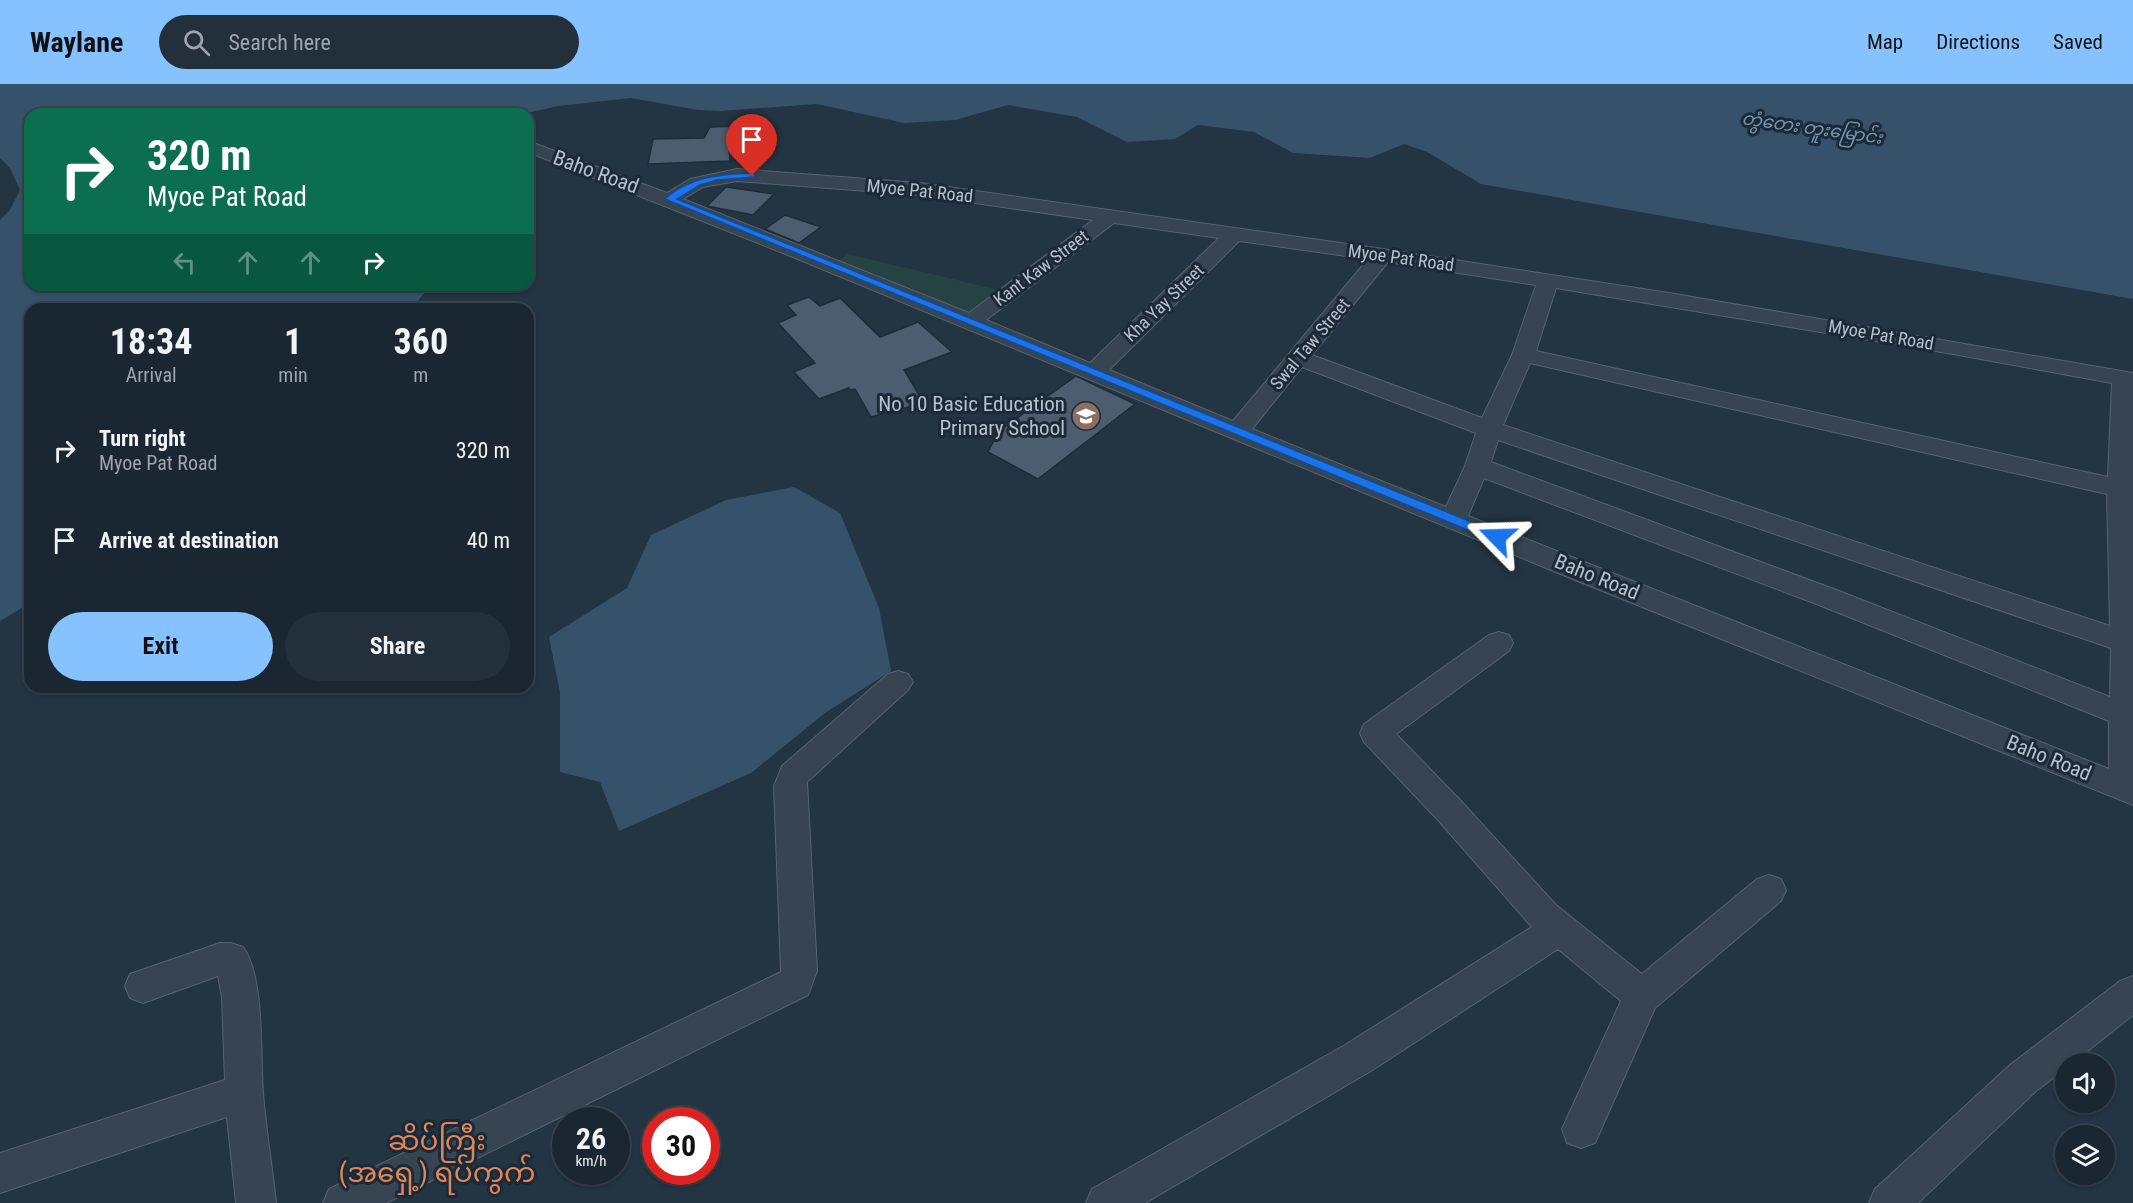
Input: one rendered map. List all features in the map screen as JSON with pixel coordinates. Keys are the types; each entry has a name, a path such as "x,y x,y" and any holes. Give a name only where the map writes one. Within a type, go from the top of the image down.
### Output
{"street":[{"name":"Baho Road","path":"534,148 670,199 1453,520 2129,790"},
{"name":"Myoe Pat Road","path":"670,199 697,183 737,175 921,189 1548,280 1953,347 2128,380"},
{"name":"Kant Kaw Street","path":"972,321 1110,216"},
{"name":"Kha Yay Street","path":"1094,372 1234,234"},
{"name":"Swal Taw Street","path":"1237,432 1383,255"},
{"path":"1453,520 1523,355 1548,280"},
{"path":"1523,355 2126,490"},
{"path":"1298,358 1490,429 2125,642"},
{"path":"2128,380 2125,715 2129,790"},
{"path":"1477,466 1829,598 2125,715"},
{"path":"1499,643 1376,733 1544,916 1642,996"},
{"path":"343,1203 795,983 799,972 790,786 793,775 897,682"},
{"path":"1581,1129 1642,996 1769,890"},
{"path":"1106,1203 1358,1058 1560,929"},
{"path":"143,987 220,959 231,959 240,997 244,1093 256,1203"},
{"path":"1888,1203 2023,1078 2133,993"},
{"path":"0,1173 244,1093"}],"green space":[{"path":"848,254 999,290 967,315 836,263"}],"water":[{"name":"တွံတေး တူးမြောင်း","path":"0,84 2133,84 2133,299 1481,184 1427,152 1404,144 1370,158 1293,153 1254,132 1198,125 1175,139 1127,142 1077,117 1008,105 955,120 904,123 817,104 720,111 698,110 631,98 558,106 534,111 534,108 24,108 24,291 426,291 416,303 24,303 24,607 0,621 0,220 10,210 20,190 10,168 0,158"},
{"path":"794,487 840,513 879,608 891,671 825,713 751,773 619,831 600,782 560,772 560,693 549,637 627,588 651,535 726,500"}],"building":[{"path":"740,126 729,143 730,161 648,164 653,139 704,138 710,127"},
{"path":"726,187 774,194 753,215 707,206"},
{"path":"785,215 821,227 799,243 765,229"},
{"path":"809,297 820,306 840,298 880,337 918,322 952,352 904,370 924,403 871,417 855,389 850,390 849,388 819,399 794,372 815,363 778,323 796,315 787,305"},
{"name":"No 10 Basic Education Primary School","path":"1076,376 1135,404 1038,479 988,452 999,431"}],"place":[{"name":"No 10 Basic Education Primary School","path":"1086,416"}],"district":[{"name":"ဆိပ်ကြီး (အရှေ့) ရပ်ကွက်","path":"437,1156"}],"route":[{"path":"752,176 717,177 697,183 670,199 1497,537"}]}
